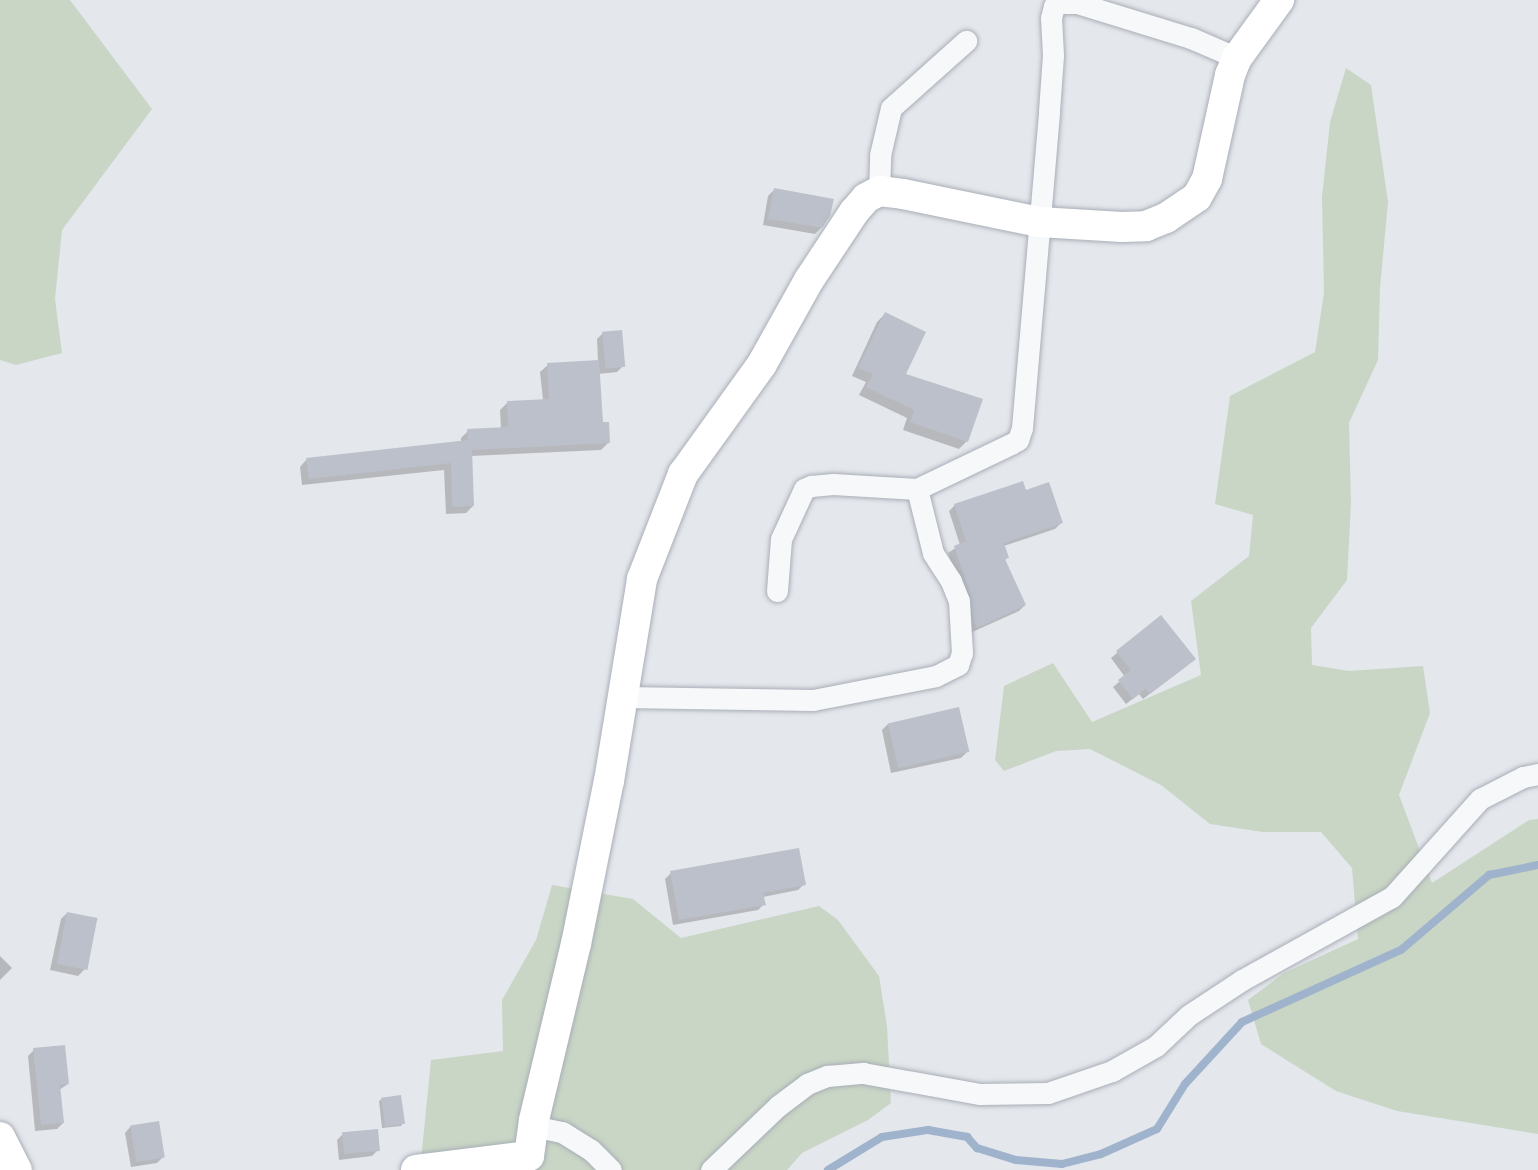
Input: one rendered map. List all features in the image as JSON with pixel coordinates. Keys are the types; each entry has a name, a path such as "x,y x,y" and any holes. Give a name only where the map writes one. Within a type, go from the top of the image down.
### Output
{"street":[{"path":"416,1170 528,1163 533,1125 576,944 609,781 642,579 683,474 762,364 809,280 854,212 866,198 879,191 1039,222 1122,227 1146,226 1174,214 1197,197 1207,179 1230,75 1237,58 1279,0"},
{"path":"777,591 781,539 804,489 833,484 917,489 1018,440 1022,428 1049,111 1053,55 1051,18 1054,6 1060,3 1077,3 1191,38 1237,58"},
{"path":"879,191 880,155 891,108 966,41"},
{"path":"622,697 813,700 936,676 958,665 962,653 959,601 951,581 933,553 917,489"},
{"path":"711,1170 778,1106 807,1084 827,1076 863,1073 980,1094 1048,1093 1112,1071 1156,1046 1189,1015 1242,980 1392,897 1480,799 1523,777 1538,774"},
{"path":"533,1125 562,1132 591,1150 611,1170"},
{"path":"0,1137 17,1170"}],"green space":[{"path":"0,0 70,0 152,109 62,230 55,299 62,353 16,365 0,360"},
{"path":"1346,68 1371,85 1388,202 1380,288 1378,360 1349,423 1351,503 1347,580 1311,628 1312,665 1349,671 1423,666 1430,713 1399,795 1432,883 1529,820 1538,819 1538,1134 1397,1111 1336,1091 1261,1044 1248,1000 1284,973 1358,939 1352,868 1321,832 1263,832 1210,824 1161,785 1090,749 1056,751 1004,771 995,760 1004,686 1053,663 1092,722 1201,675 1191,601 1249,556 1253,515 1215,504 1230,396 1315,352 1324,293 1322,197 1330,122"},
{"path":"552,885 633,899 681,938 819,906 838,920 879,976 887,1026 891,1103 868,1120 802,1153 787,1170 420,1170 431,1060 503,1051 502,1000 536,940"}],"building":[{"path":"774,188 834,199 830,216 822,228 768,219"},
{"path":"885,312 926,332 906,374 983,399 968,442 910,422 914,410 866,387 873,374 858,368"},
{"path":"622,330 625,367 605,369 602,332"},
{"path":"599,360 603,422 609,422 610,443 472,450 474,506 452,507 451,463 309,479 306,458 468,440 467,429 508,427 507,401 549,399 547,363"},
{"path":"1023,481 1026,490 1049,482 1063,523 1004,543 1009,558 1005,559 1026,605 977,628 973,620 971,597 954,546 966,541 954,504"},
{"path":"1161,615 1196,659 1150,694 1146,689 1133,699 1118,680 1131,670 1116,651"},
{"path":"959,707 969,752 898,768 888,723"},
{"path":"799,848 806,885 763,893 766,905 679,920 670,871"},
{"path":"67,912 97,918 87,970 57,964"},
{"path":"65,1045 69,1084 60,1085 64,1123 41,1125 33,1048"},
{"path":"401,1095 405,1124 385,1127 381,1098"},
{"path":"159,1121 165,1158 136,1162 130,1126"},
{"path":"378,1129 380,1151 344,1154 342,1132"}],"waterway":[{"path":"828,1170 882,1137 928,1130 967,1137 977,1148 1016,1160 1062,1164 1101,1154 1157,1129 1185,1084 1242,1022 1401,950 1489,875 1538,865"}]}
